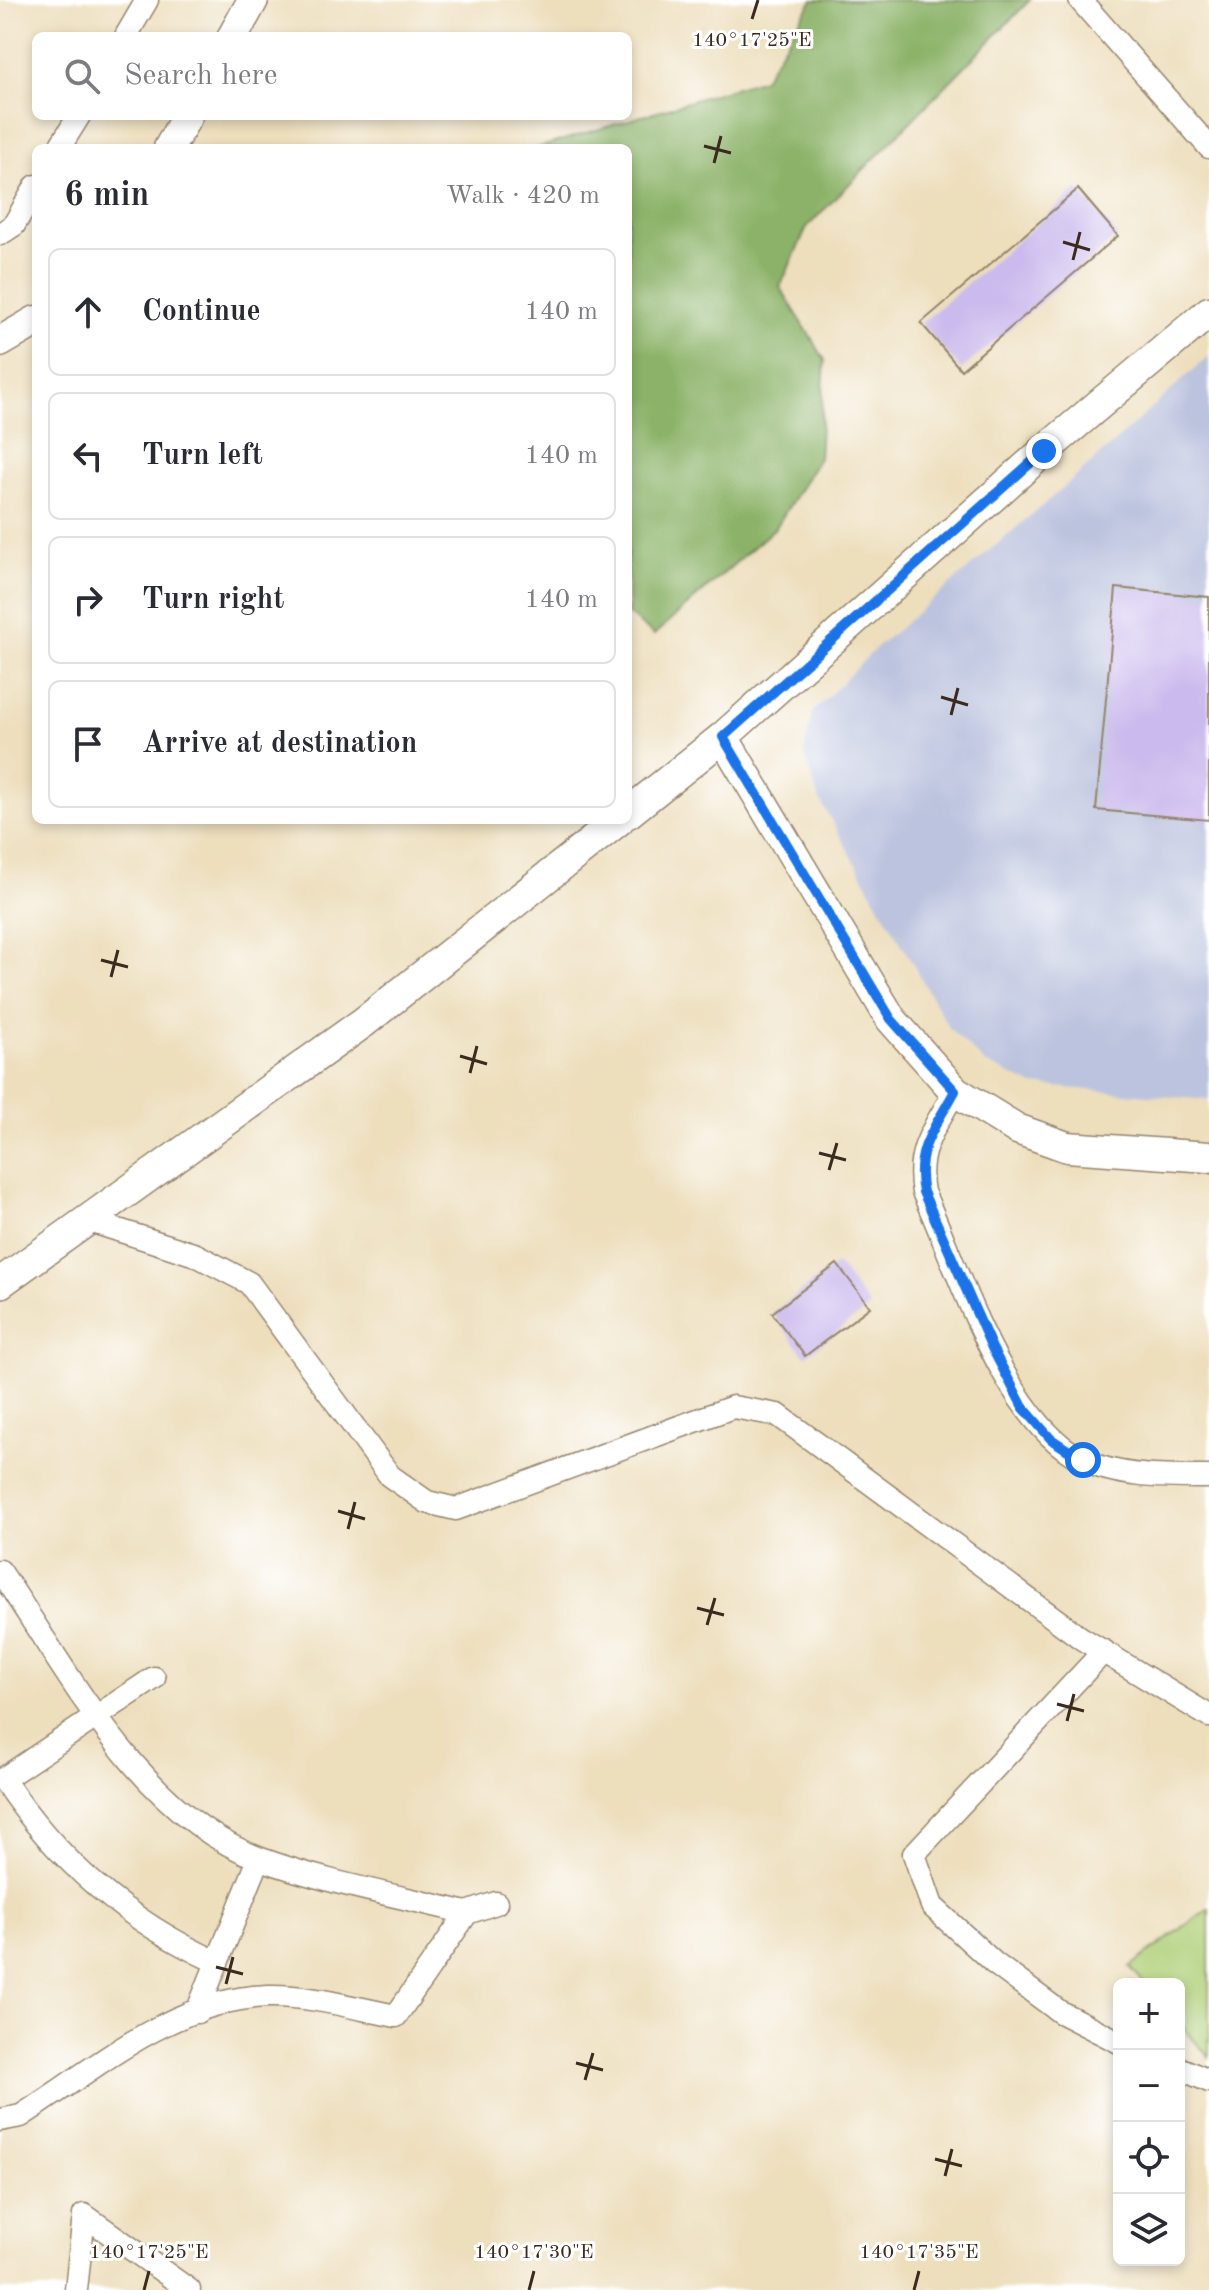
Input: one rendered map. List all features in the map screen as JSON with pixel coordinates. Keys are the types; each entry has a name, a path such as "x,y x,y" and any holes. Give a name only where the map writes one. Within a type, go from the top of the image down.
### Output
{"street":[{"path":"128,32 147,0"},
{"path":"235,32 253,0"},
{"path":"1080,0 1209,147"},
{"path":"62,144 76,120"},
{"path":"171,144 185,120"},
{"path":"0,234 14,225 32,193"},
{"path":"632,810 723,737 1044,451 1209,312"},
{"path":"0,342 32,323"},
{"path":"723,737 891,1019 955,1091 1017,1129 1067,1147 1209,1157"},
{"path":"0,1283 364,1022 614,824"},
{"path":"955,1091 922,1149 919,1171 923,1192 992,1348 1023,1407 1051,1439 1083,1460 1113,1471 1209,1477"},
{"path":"87,1220 196,1255 249,1283 390,1476 427,1502 456,1509 733,1407 778,1415 1104,1651 1209,1716"},
{"path":"0,1571 132,1764 172,1807 212,1834 259,1859 467,1913 496,1903"},
{"path":"1104,1651 914,1854 932,1906 994,1963 1060,2012 1113,2039"},
{"path":"154,1678 1,1780 61,1851 105,1893 140,1922 217,1962"},
{"path":"197,2012 259,1859"},
{"path":"0,2120 21,2116 166,2022 197,2012 267,1996 315,2000 396,2016 467,1913"},
{"path":"1185,2071 1209,2081"},
{"path":"76,2290 84,2215 189,2290"}],"shaded area":[{"path":"1209,356 1209,1100 1032,1085 985,1063 949,1028 818,797 804,753 812,713 876,648 1078,475"}],"green space":[{"path":"813,0 1030,0 807,227 780,287 825,360 819,458 776,527 654,635 632,617 632,144 550,144 763,79"},
{"path":"1209,1908 1209,2057 1185,2030 1185,1978 1140,1978 1130,1967"}],"building":[{"path":"1078,189 1118,236 961,370 921,323"},
{"path":"1116,588 1209,597 1209,820 1096,810"},
{"path":"837,1264 870,1307 805,1356 772,1313"}],"route":[{"path":"1044,451 723,737 891,1019 955,1091 922,1149 919,1171 923,1192 992,1348 1023,1407 1051,1439 1083,1460"}]}
